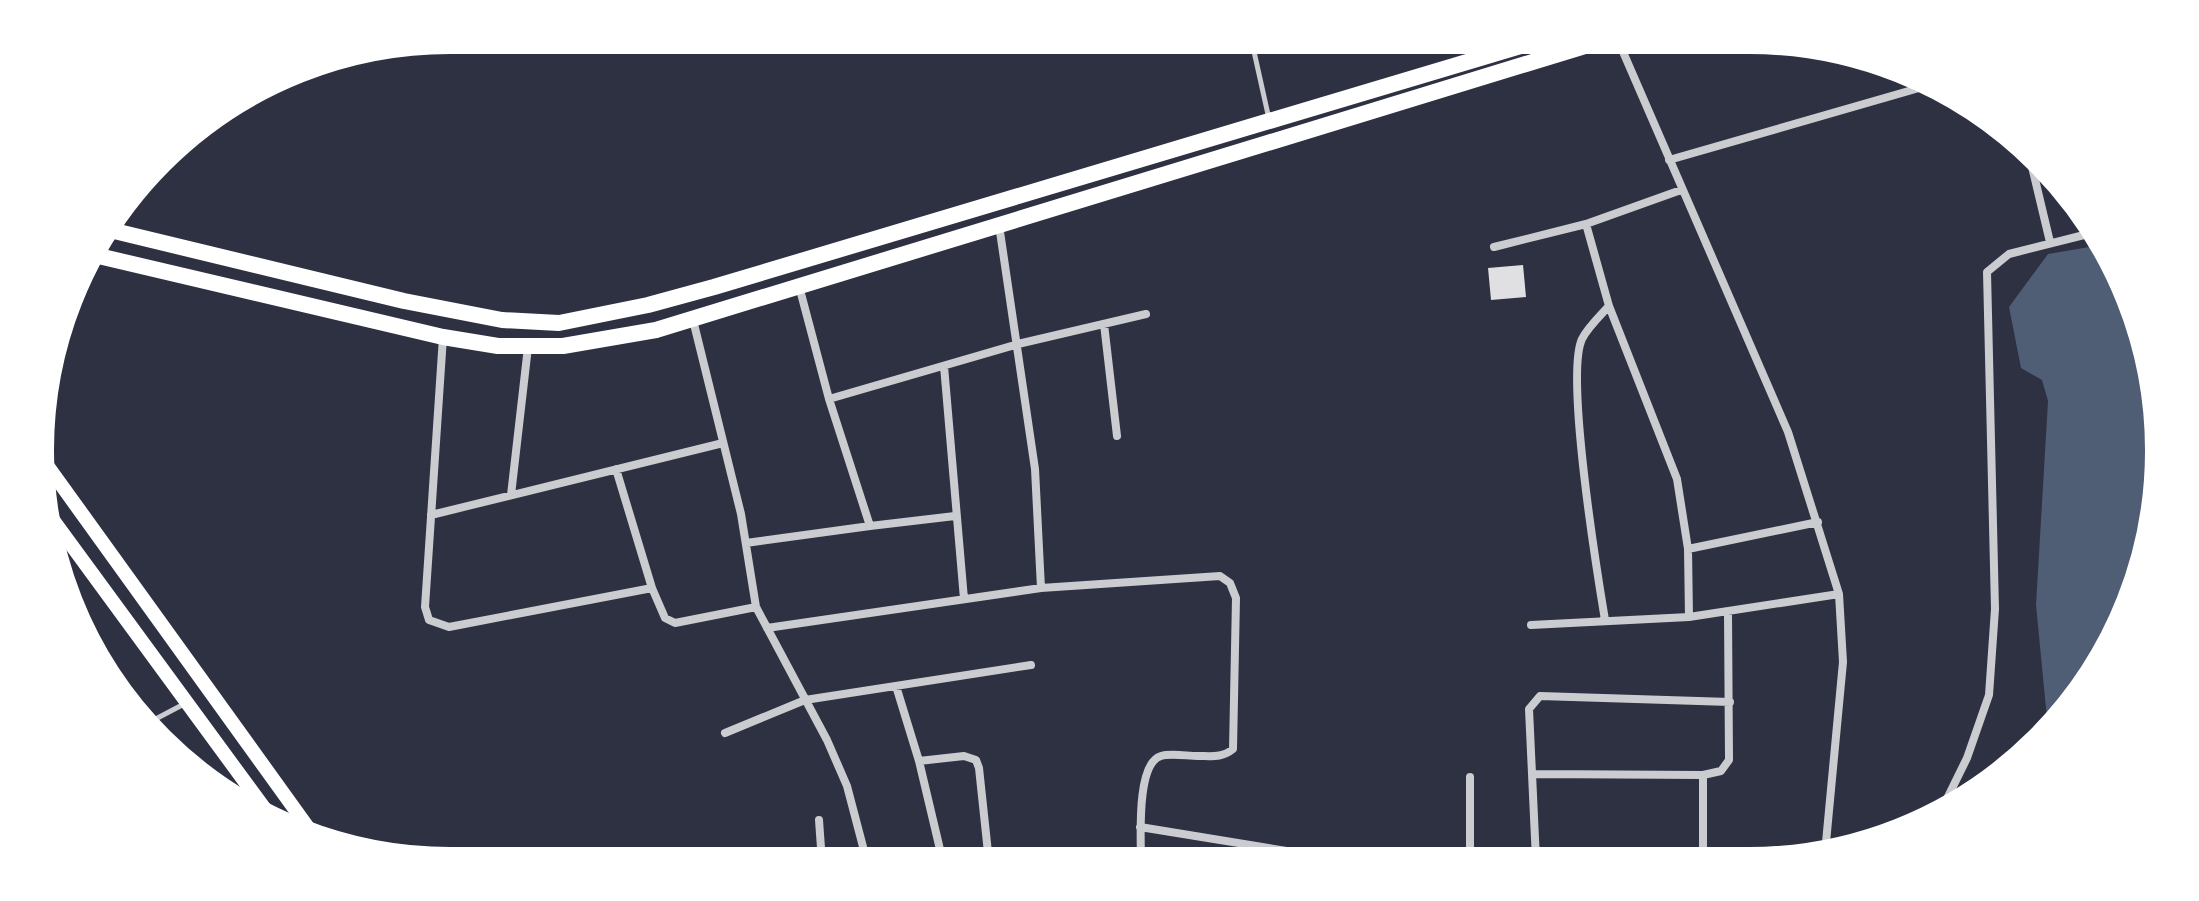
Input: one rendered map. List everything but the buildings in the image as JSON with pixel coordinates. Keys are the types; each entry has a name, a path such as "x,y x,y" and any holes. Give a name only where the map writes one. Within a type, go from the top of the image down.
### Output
{"highway":[{"path":"117,232 404,301 502,320 559,323 648,305 714,287 1499,52"},
{"path":"102,257 443,337 528,347 599,340 693,320 1565,52"}],"main road":[{"path":"53,473 303,821"},
{"path":"61,530 258,800"}],"street":[{"path":"1623,52 1788,432 1839,594 1843,662 1826,841"},
{"path":"1669,160 1916,89"},
{"path":"2033,173 2050,242"},
{"path":"1494,247 1586,224 1681,190"},
{"path":"1586,224 1609,306 1677,479 1688,549 1689,617"},
{"path":"999,225 1035,469 1041,588"},
{"path":"1948,796 1967,758 1989,695 1995,609 1987,272 2009,254 2084,235"},
{"path":"799,285 829,399 870,526"},
{"path":"1605,620 1578,397 1577,357 1582,339 1609,306"},
{"path":"829,399 1018,344 1146,314"},
{"path":"693,320 746,543 756,607 847,786 864,849"},
{"path":"1104,324 1117,436"},
{"path":"443,337 425,607 429,620 449,627 652,588"},
{"path":"511,495 528,347"},
{"path":"944,366 964,599"},
{"path":"431,515 723,443"},
{"path":"616,469 652,588 665,618 675,623 756,607"},
{"path":"746,543 955,516"},
{"path":"1688,549 1818,522"},
{"path":"767,628 1041,588 1220,576 1230,583 1236,598 1233,749 1224,756 1161,756 1151,762 1146,771 1141,849"},
{"path":"1531,625 1689,617 1839,594"},
{"path":"1534,774 1703,775 1721,771 1729,760 1728,613"},
{"path":"725,733 805,700 1031,665"},
{"path":"896,686 919,761 940,849"},
{"path":"1536,849 1529,709 1540,696 1730,702"},
{"path":"919,761 964,756 976,760 987,849"},
{"path":"1703,775 1703,849"},
{"path":"1470,777 1470,849"},
{"path":"819,820 821,849"},
{"path":"1140,827 1271,849"}],"lane":[{"path":"1254,52 1269,119"},
{"path":"156,719 187,703"}],"water":[{"path":"2091,247 2106,274 2133,347 2144,398 2147,450 2144,503 2133,554 2117,603 2094,650 2047,714 2036,605 2048,401 2042,380 2021,368 2009,307 2048,254"}]}
